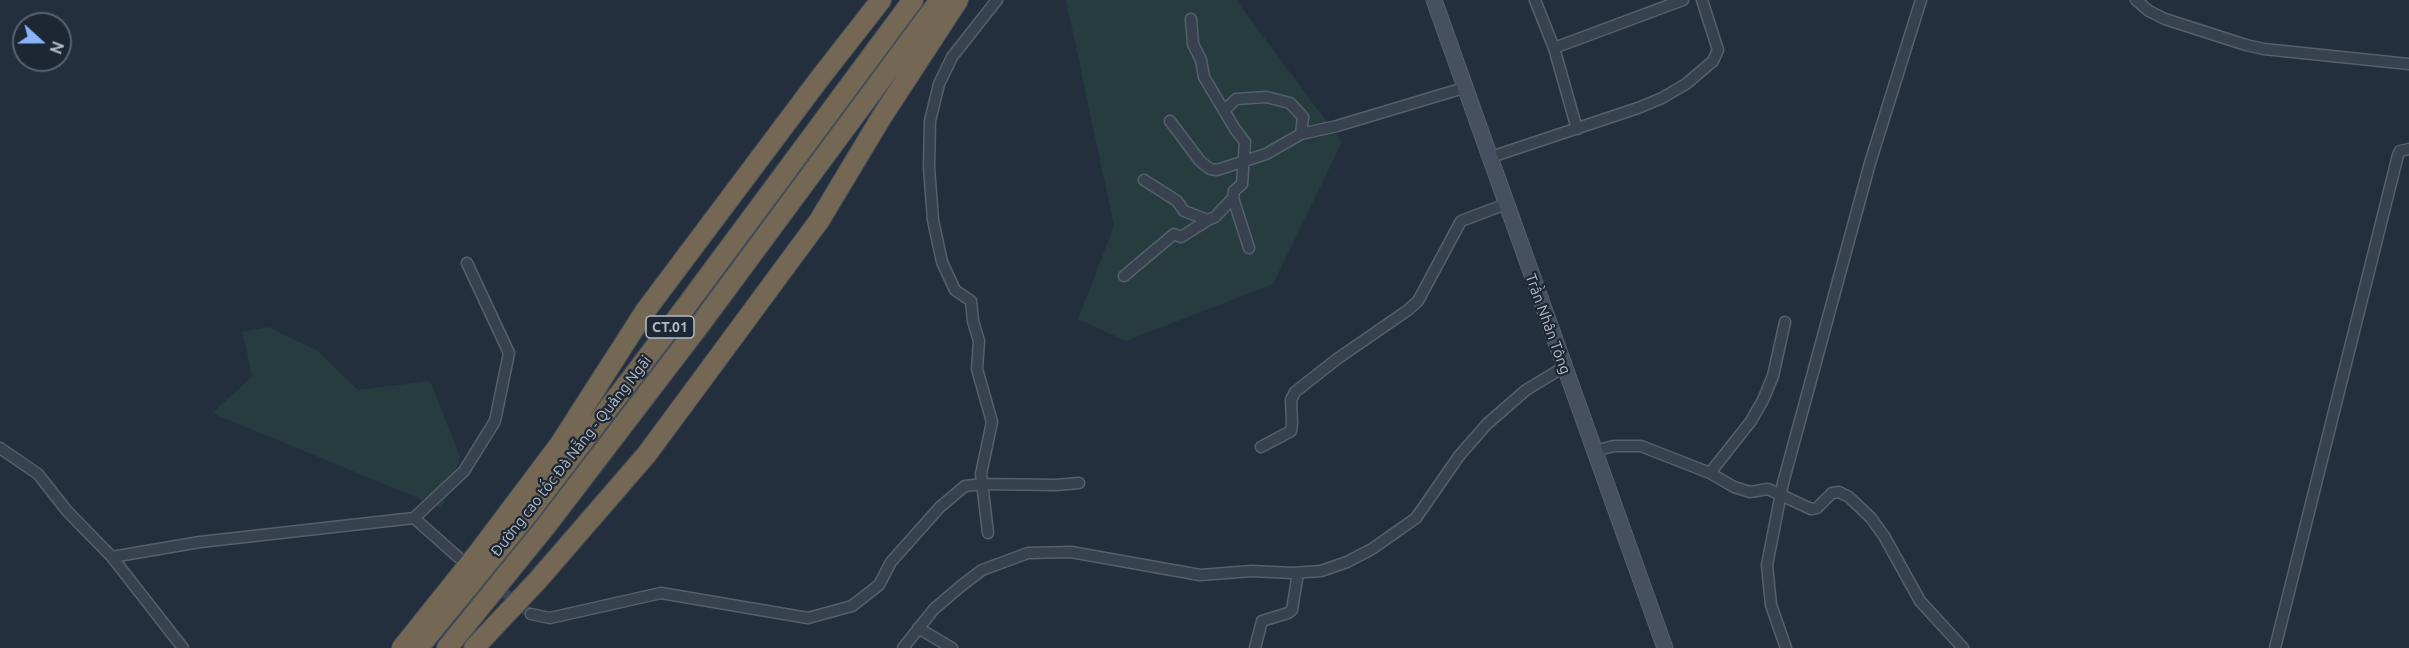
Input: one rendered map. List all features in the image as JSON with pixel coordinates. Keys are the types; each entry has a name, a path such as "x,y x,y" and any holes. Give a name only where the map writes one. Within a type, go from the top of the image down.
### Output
{"highway":[{"path":"402,648 478,553 560,444 646,310 881,0"},
{"name":"Đường cao tốc Đà Nẵng - Quảng Ngãi","path":"418,648 528,514 684,309 913,0"},
{"name":"Đường cao tốc Đà Nẵng - Quảng Ngãi","path":"447,648 546,526 695,332 940,0"},
{"path":"474,648 538,580 647,454 819,220 881,118 958,0"}],"street":[{"path":"988,533 983,458 992,422 977,369 979,341 973,321 971,301 955,290 942,262 933,220 929,144 930,121 939,84 952,57 997,0"},
{"name":"Trần Nhân Tông","path":"1434,0 1467,87 1506,204 1665,648"},
{"path":"1535,0 1554,48 1577,129"},
{"path":"1554,48 1683,0"},
{"path":"1491,157 1662,98 1686,84 1713,61 1718,50 1702,0"},
{"path":"1786,648 1771,605 1767,565 1781,494 1870,163 1921,0"},
{"path":"2136,0 2165,20 2246,45 2264,49 2409,64"},
{"path":"1191,19 1193,44 1201,60 1204,77 1245,142 1242,184 1234,191 1233,198 1249,248"},
{"path":"1170,121 1200,161 1210,169 1217,170 1266,154 1301,134 1337,126 1467,87"},
{"path":"1224,111 1236,99 1266,97 1290,103 1303,117 1301,134"},
{"path":"2275,648 2398,155 2400,151 2409,149"},
{"path":"1144,180 1177,201 1184,211 1208,220"},
{"path":"1124,276 1173,234 1181,237 1215,217 1233,198"},
{"path":"1261,447 1290,431 1291,400 1295,392 1336,359 1418,301 1461,221 1506,204"},
{"path":"112,557 200,542 414,518 464,471 495,421 509,353 466,263"},
{"path":"1710,473 1751,421 1763,400 1773,376 1785,322"},
{"path":"903,648 934,609 982,570 1028,553 1071,552 1200,575 1252,571 1298,573 1321,571 1347,562 1372,549 1416,518 1459,456 1486,424 1526,390 1564,367"},
{"path":"1594,451 1614,446 1641,446 1710,473 1740,489 1750,492 1765,488 1811,510 1827,496 1836,492 1849,496 1860,505 1884,536 1920,601 1963,648"},
{"path":"0,448 38,474 67,511 112,557 183,648"},
{"path":"531,614 550,618 661,593 808,618 852,606 879,585 891,562 940,507 965,486 1079,483"},
{"path":"414,518 458,557"},
{"path":"1255,648 1262,621 1292,610 1298,573"},
{"path":"918,628 952,648"}],"green space":[{"path":"1066,0 1236,0 1342,142 1273,284 1126,341 1078,319 1114,226"},
{"path":"268,327 318,351 358,390 430,381 460,457 442,508 212,413 252,377 243,332"}],"tunnel":[{"path":"477,571 531,614"}]}
